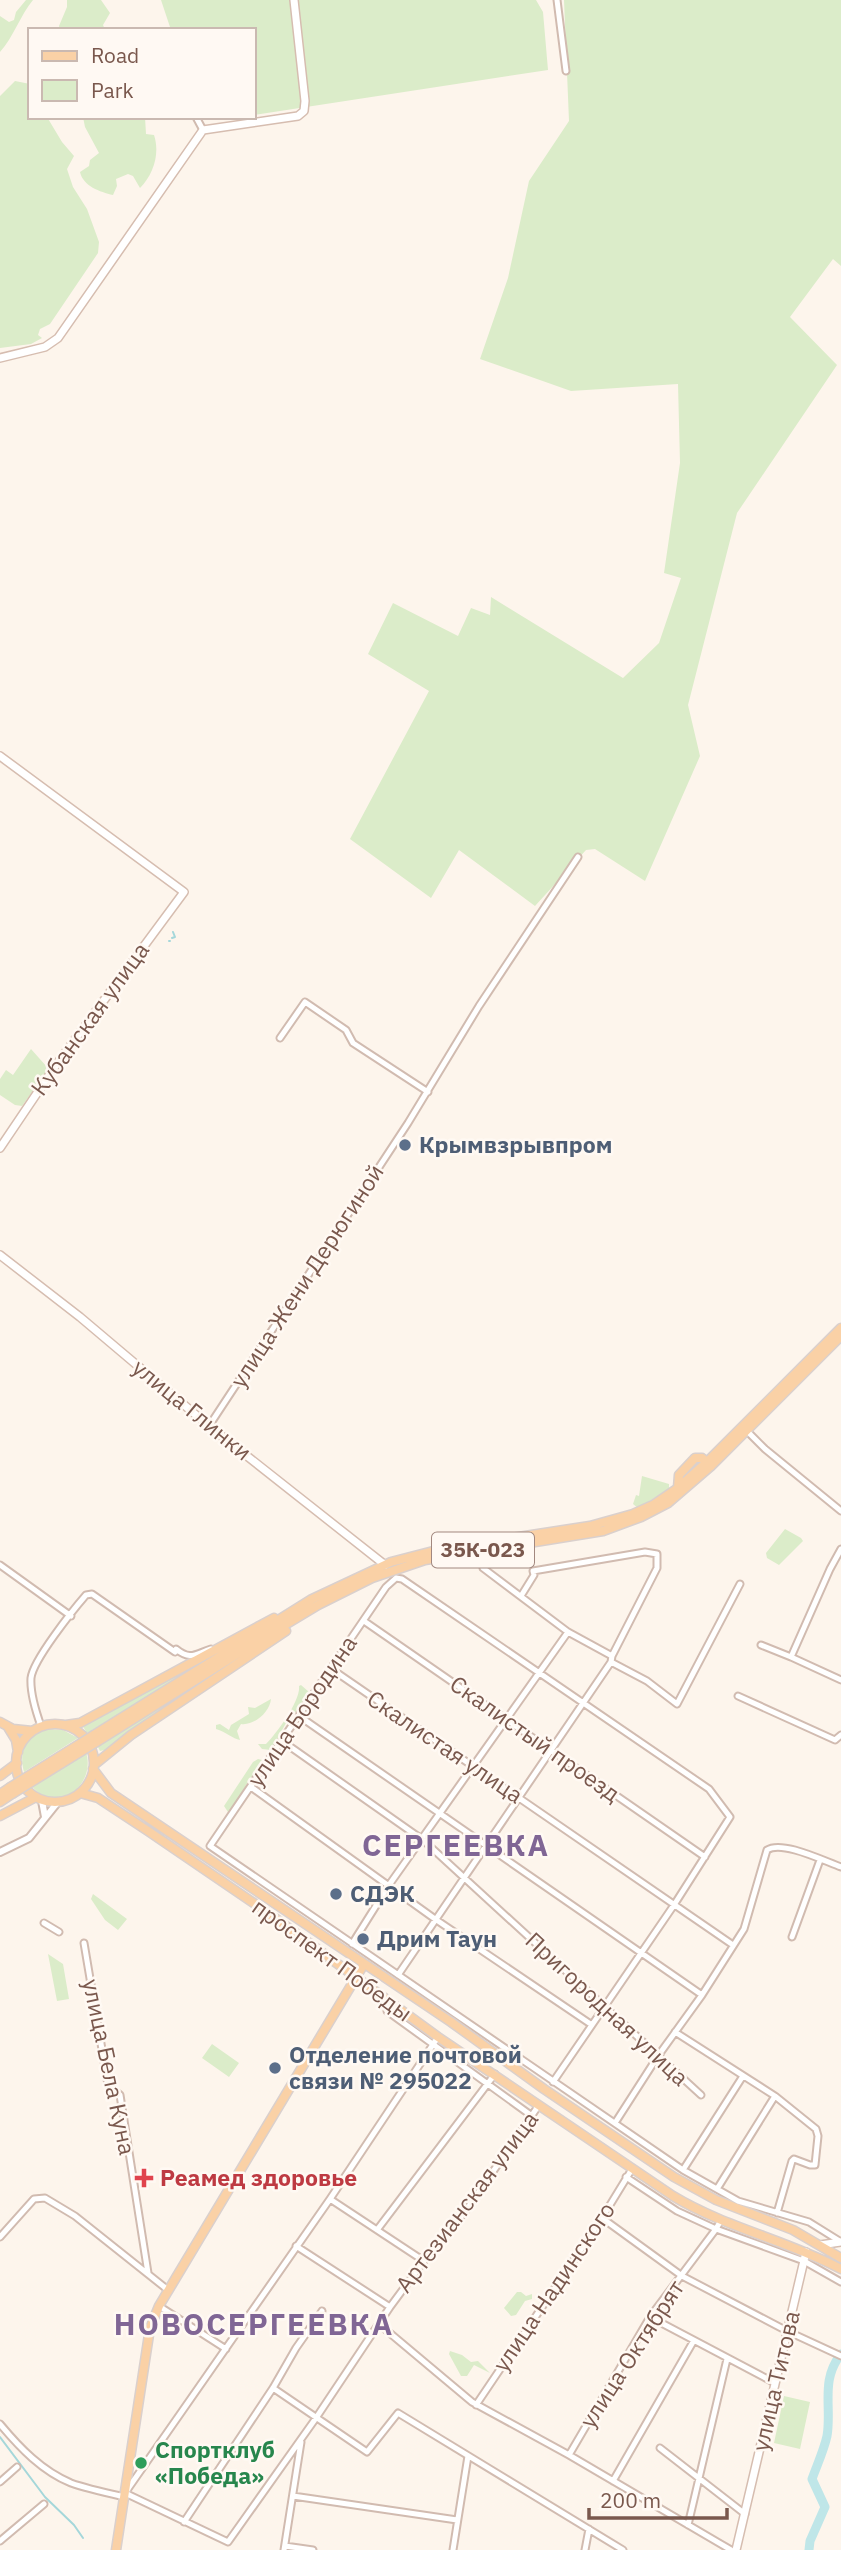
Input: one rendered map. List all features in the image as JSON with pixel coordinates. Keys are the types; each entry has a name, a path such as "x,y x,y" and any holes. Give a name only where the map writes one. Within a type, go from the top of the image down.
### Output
{"main road":[{"path":"0,358 45,347 58,338 203,130 298,116 304,111 294,0"},
{"name":"Кубанская улица","path":"0,756 184,892 56,1065 0,1148"},
{"name":"улица Глинки","path":"0,1255 80,1317 209,1426 385,1565"},
{"name":"35К-023","path":"96,1738 312,1599 385,1565 445,1548 571,1530 644,1510 709,1464 841,1328"},
{"name":"35К-023","path":"0,1794 10,1791 309,1611 372,1578 405,1565 586,1534 640,1518 668,1503 841,1336"},
{"path":"4,1724 16,1740 17,1763 23,1784 39,1799 57,1803 80,1793 86,1786 93,1767 131,1735 293,1626 309,1611"},
{"path":"18,1752 32,1731 41,1726 80,1723 267,1621 284,1617"},
{"path":"4,1724 22,1731 32,1731"},
{"path":"66,1724 78,1730 88,1743 93,1767"},
{"path":"0,1776 17,1763"},
{"name":"проспект Победы","path":"93,1767 111,1793 628,2147 704,2194 777,2223 840,2257"},
{"name":"35К-023","path":"0,1802 10,1791"},
{"name":"проспект Победы","path":"80,1793 98,1798 261,1908 355,1976 436,2041 495,2074 540,2104 620,2161 629,2173 691,2207 841,2269"},
{"path":"0,1816 39,1799"},
{"path":"116,2550 150,2328 159,2306 364,1964"},
{"path":"620,2161 618,2150 628,2147"},
{"path":"820,2245 841,2242 840,2257"},
{"name":"улица Титова","path":"734,2550 745,2514 805,2256"}],"street":[{"path":"557,0 566,71"},
{"path":"197,119 203,130"},
{"name":"улица Жени Дерюгиной","path":"209,1426 578,857"},
{"path":"280,1038 305,1002 345,1030 353,1043 428,1092"},
{"path":"746,1430 765,1449 841,1511"},
{"path":"790,1657 841,1549"},
{"path":"398,1975 466,1878 611,1659 657,1568 657,1554 645,1552 533,1572 534,1575 521,1596"},
{"path":"0,1565 71,1616"},
{"path":"483,1569 568,1632 647,1681 677,1704 740,1584"},
{"name":"улица Бородина","path":"295,1904 210,1846 386,1587 396,1578 402,1580 541,1672"},
{"path":"41,1726 31,1689 32,1674 42,1654 84,1598 92,1594 174,1652 176,1649 190,1657 223,1644"},
{"name":"Скалистый проезд","path":"364,1621 705,1857"},
{"path":"352,1944 389,1885 568,1632"},
{"path":"761,1645 841,1680"},
{"name":"Скалистая улица","path":"330,1668 733,1945"},
{"path":"541,1672 709,1789 730,1817 642,1953 553,2082"},
{"path":"738,1696 835,1740 841,1735"},
{"path":"299,1716 702,1994"},
{"name":"Пригородная улица","path":"282,1741 423,1840 701,2095"},
{"path":"251,1787 435,1919 593,2025"},
{"path":"39,1799 45,1817"},
{"path":"0,1852 29,1838 57,1803"},
{"path":"615,2123 744,1929 769,1848 788,1849 841,1867"},
{"path":"792,1937 820,1860"},
{"path":"289,1913 295,1904 682,2170 738,2202 819,2227 841,2242"},
{"path":"44,1923 59,1932"},
{"name":"улица Бела Куна","path":"84,1943 108,2085 120,2095 148,2273"},
{"path":"387,2011 436,2041 487,2084 531,2116"},
{"path":"675,2032 775,2096 816,2129 818,2136 815,2165 794,2159 792,2161 777,2213"},
{"path":"125,2495 436,2041"},
{"path":"377,2230 495,2074"},
{"path":"682,2170 743,2076"},
{"path":"717,2189 775,2096"},
{"name":"Артезианская улица","path":"184,2522 228,2542 390,2307 465,2212 540,2104"},
{"path":"629,2173 677,2211 716,2229 805,2256 841,2282"},
{"name":"улица Надинского","path":"476,2405 602,2218 629,2173"},
{"path":"0,2237 34,2199 42,2197 75,2216 168,2290"},
{"path":"330,2199 424,2261"},
{"path":"602,2218 682,2276 787,2332 838,2355"},
{"name":"улица Октябрят","path":"569,2455 650,2317 720,2220"},
{"path":"296,2246 390,2307"},
{"path":"159,2306 226,2348"},
{"path":"0,2424 21,2449 71,2483 125,2495 184,2522 322,2311"},
{"path":"650,2317 775,2383"},
{"path":"379,2324 476,2405 734,2550"},
{"path":"613,2481 693,2342"},
{"path":"688,2525 727,2359"},
{"path":"273,2388 367,2452 398,2413 623,2550"},
{"path":"301,2438 285,2548 313,2550"},
{"path":"660,2448 745,2514"},
{"path":"453,2550 468,2456"},
{"path":"0,2482 17,2468"},
{"path":"293,2496 457,2520"},
{"path":"0,2541 44,2504"},
{"path":"585,2550 589,2529"}],"green space":[{"path":"26,0 33,0 0,52 0,16 9,22 14,20 16,12"},
{"path":"67,0 101,0 110,13 103,25 104,28 60,28"},
{"path":"161,0 536,0 543,12 548,70 256,115 256,28 170,28"},
{"path":"564,0 841,0 841,266 833,259 790,317 837,365 737,513 688,705 700,756 645,881 595,849 586,850 535,906 459,850 431,898 350,839 429,691 368,654 393,603 458,636 471,608 490,615 491,597 623,678 659,643 681,578 664,573 680,463 678,384 571,391 480,359 508,278 529,181 569,121"},
{"path":"15,81 28,84 28,119 48,119 74,156 67,169 73,187 87,209 99,242 98,253 50,324 40,329 38,335 42,338 31,344 0,348 0,96"},
{"path":"83,119 145,119 146,134 154,135 156,156 149,176 140,188 133,176 128,174 116,179 117,186 113,195 88,185 80,172 89,166 90,160 99,153"},
{"path":"31,1049 47,1067 47,1071 22,1106 15,1105 0,1095 0,1079 6,1070 13,1075"},
{"path":"642,1476 669,1484 669,1489 638,1508 633,1504 636,1495 639,1496"},
{"path":"785,1529 803,1541 779,1565 767,1558 766,1553"},
{"path":"243,1638 89,1732 87,1733 82,1725"},
{"path":"250,1649 251,1651 109,1749 100,1751 97,1745"},
{"path":"301,1685 309,1692 299,1711 291,1715 271,1750 262,1749 258,1744 266,1744 282,1725"},
{"path":"271,1699 268,1709 260,1717 251,1723 241,1724 237,1731 240,1740 216,1729 216,1725 220,1724 229,1730 231,1725 249,1714 248,1707 255,1708"},
{"path":"48,1729 63,1730 78,1738 24,1772 22,1757 26,1745 35,1735"},
{"path":"86,1752 88,1765 85,1776 71,1793 51,1798 40,1794 31,1785"},
{"path":"258,1759 263,1763 246,1785 232,1811 228,1812 224,1806 253,1762"},
{"path":"93,1894 127,1919 118,1930 105,1920 91,1899"},
{"path":"48,1954 63,1964 69,1999 57,2001"},
{"path":"212,2044 239,2063 229,2077 202,2058"},
{"path":"517,2292 526,2296 532,2294 532,2299 525,2301 516,2315 511,2316 504,2308"},
{"path":"450,2351 471,2362 478,2361 490,2373 474,2365 467,2376 461,2376 449,2354"},
{"path":"784,2396 810,2402 800,2449 774,2443"}],"waterway":[{"path":"172,938 175,937 173,932"},
{"path":"809,2550 810,2541 825,2507 812,2479 827,2436 831,2374 841,2354"},
{"path":"0,2437 45,2497 74,2525 83,2538"}],"place":[{"name":"Крымвзрывпром","path":"405,1145"},
{"name":"СДЭК","path":"336,1894"},
{"name":"Дрим Таун","path":"363,1939"},
{"name":"Отделение почтовой связи № 295022","path":"275,2068"},
{"name":"Реамед здоровье","path":"144,2178"},
{"name":"Спортклуб «Победа»","path":"141,2463"}],"district":[{"name":"СЕРГЕЕВКА","path":"456,1846"},
{"name":"НОВОСЕРГЕЕВКА","path":"254,2325"}]}
